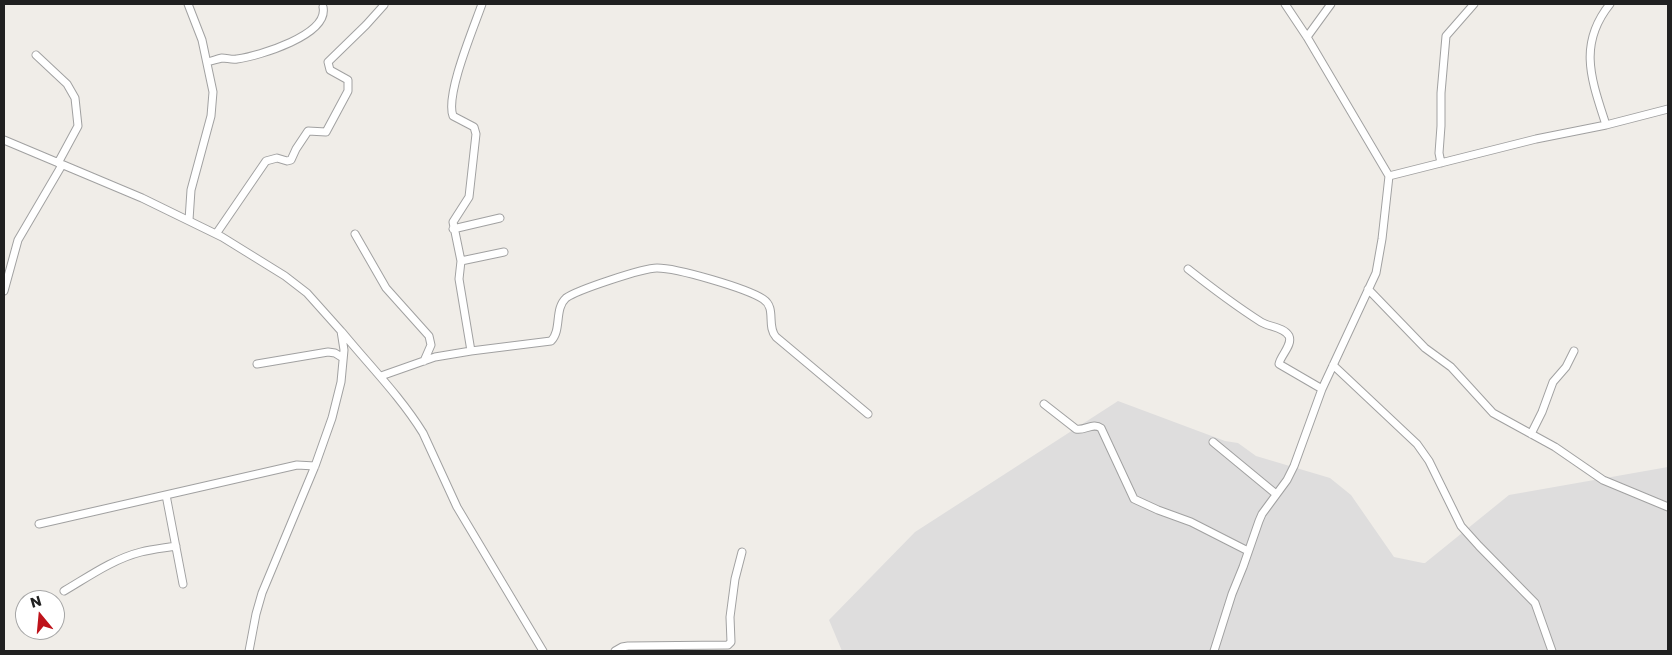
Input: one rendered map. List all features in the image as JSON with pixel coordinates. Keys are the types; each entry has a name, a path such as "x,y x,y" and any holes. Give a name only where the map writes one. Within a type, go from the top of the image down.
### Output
{"street":[{"path":"188,4 202,40 213,92 210,122 191,190 189,220"},
{"path":"471,350 460,279 461,261 454,229 454,220 469,197 476,134 474,127 453,116 451,103 458,74 482,4"},
{"path":"1214,651 1223,620 1262,514 1294,466 1322,390 1376,272 1382,239 1389,176 1308,37 1285,4"},
{"path":"1308,37 1331,4"},
{"path":"1441,163 1439,153 1441,93 1446,36 1474,4"},
{"path":"1606,125 1593,76 1589,51 1596,26 1610,4"},
{"path":"216,234 266,160 277,158 287,161 291,160 308,131 326,132 348,91 348,80 330,70 328,62 384,5"},
{"path":"207,62 221,58 235,59 252,56 299,39 321,22 324,14 323,8"},
{"path":"4,291 18,240 60,164 78,126 75,98 68,84 36,55"},
{"path":"1389,176 1536,139 1606,125 1668,109"},
{"path":"4,140 142,198 189,220 266,264 307,293 404,404 423,433 456,507 544,651"},
{"path":"454,229 500,218"},
{"path":"355,234 386,288 429,336 431,345 424,361"},
{"path":"461,261 504,252"},
{"path":"381,376 424,361 471,350 551,341 557,330 561,308 567,298 595,286 649,269 659,268 729,285 763,299 771,310 770,326 776,337 868,414"},
{"path":"1188,269 1232,303 1261,322 1288,334 1289,342 1278,364 1322,390"},
{"path":"1368,289 1425,348 1451,367 1493,413 1555,447 1603,480 1668,507"},
{"path":"249,651 262,593 315,466 332,418 344,350 341,331"},
{"path":"1531,434 1542,412 1551,386 1566,367 1574,351"},
{"path":"257,364 328,352 335,353 343,358"},
{"path":"1333,365 1417,444 1430,461 1461,526 1535,604 1552,651"},
{"path":"1044,404 1076,429 1081,430 1094,425 1101,428 1134,498 1158,510 1191,522 1248,551"},
{"path":"1213,442 1276,494"},
{"path":"39,524 297,464 315,466"},
{"path":"166,494 183,584"},
{"path":"65,590 127,557 141,552 176,546"},
{"path":"615,651 628,646 728,645 731,642 730,618 735,579 742,552"}],"shaded area":[{"path":"1118,401 1225,441 1238,443 1256,456 1330,478 1351,495 1394,557 1423,563 1509,495 1668,467 1668,651 842,651 829,620 915,532"}]}
